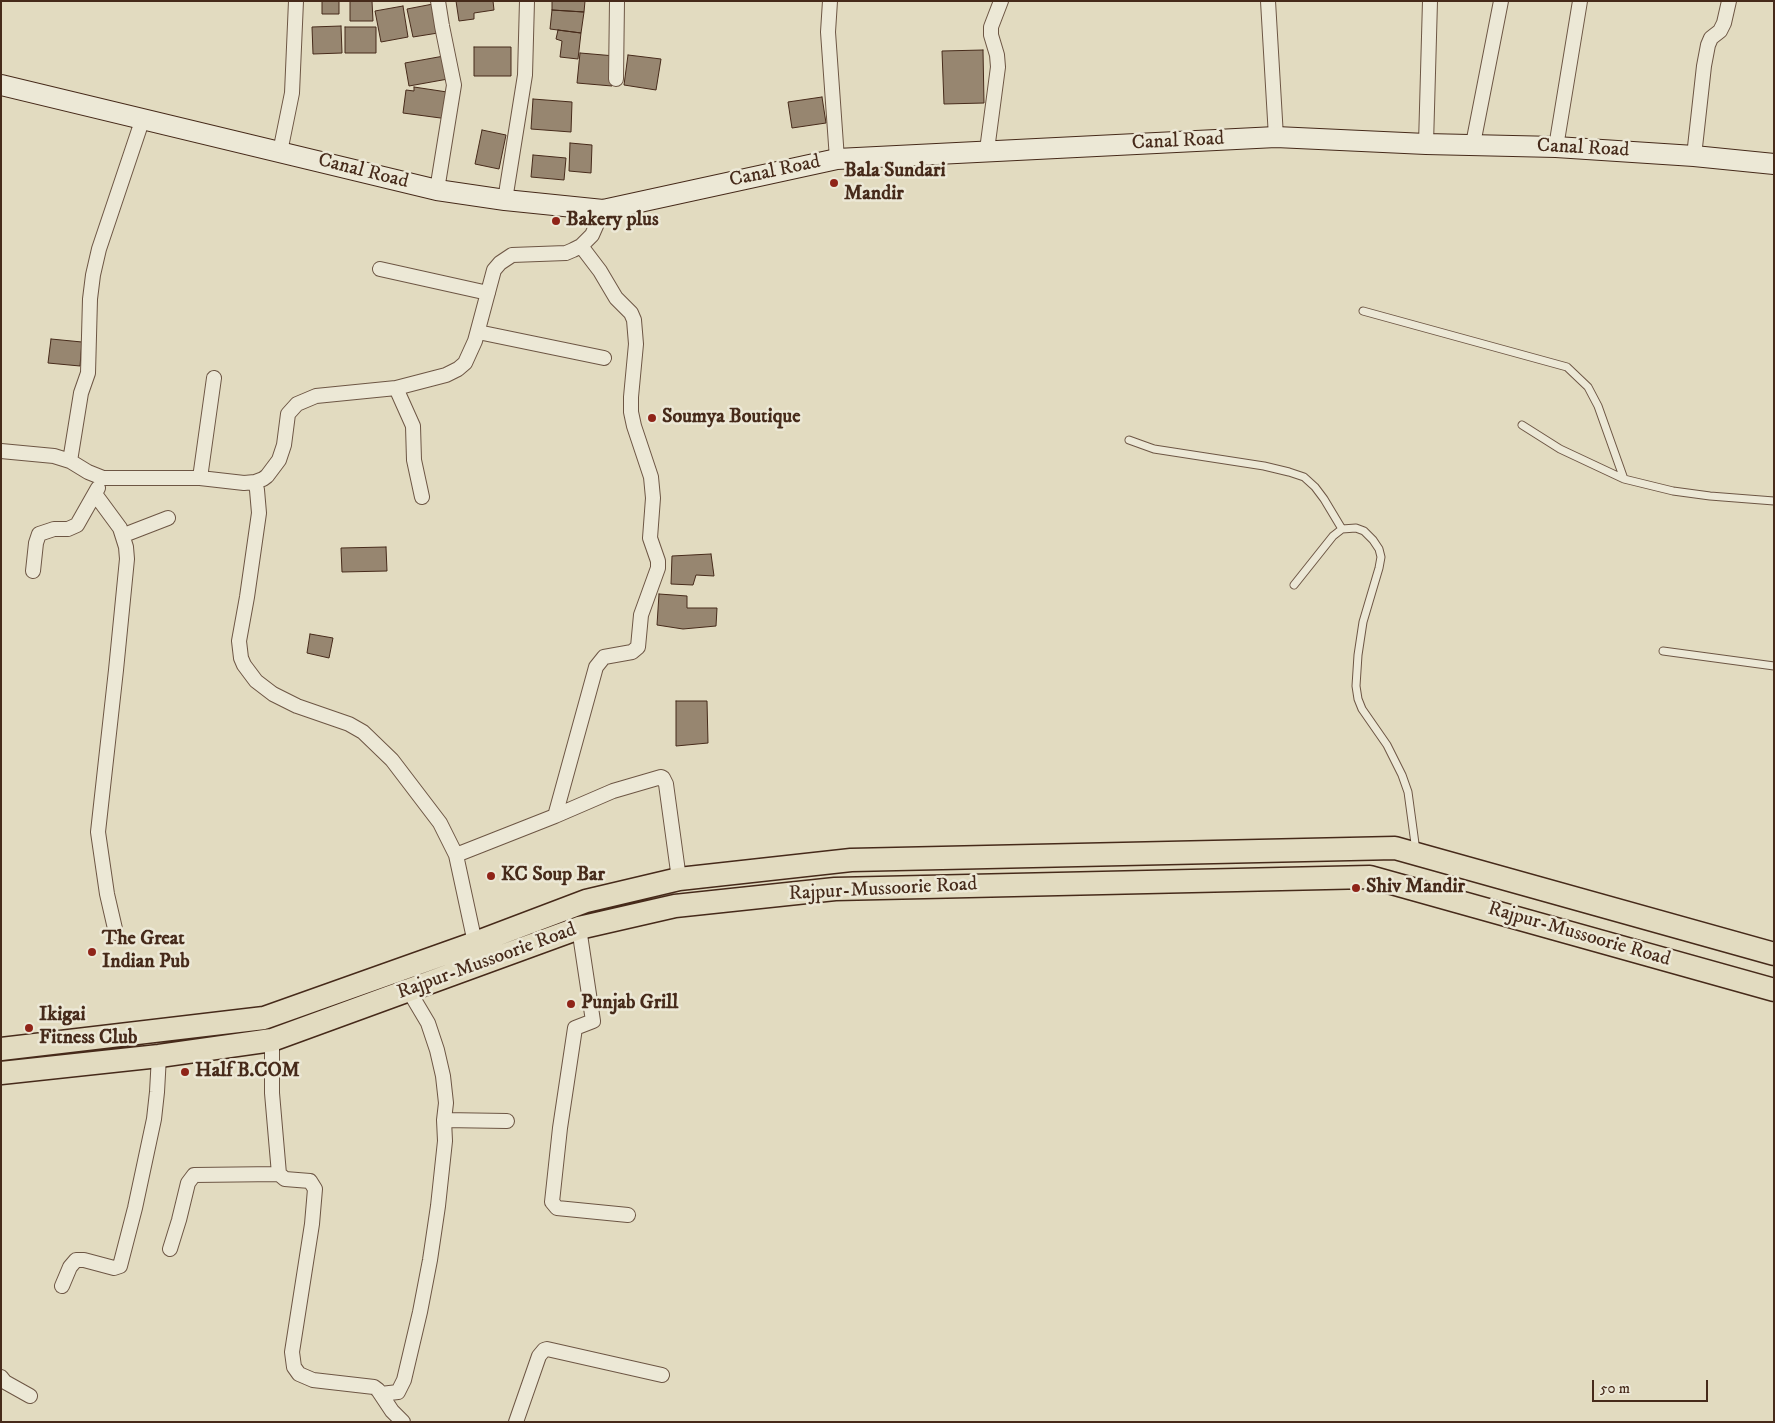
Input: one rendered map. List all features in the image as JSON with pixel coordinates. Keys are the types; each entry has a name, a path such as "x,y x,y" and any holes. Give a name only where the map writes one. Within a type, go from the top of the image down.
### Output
{"main road":[{"name":"Rajpur-Mussoorie Road","path":"1,1049 264,1018 476,943 586,901 679,880 851,860 1395,848 1774,954"},
{"name":"Rajpur-Mussoorie Road","path":"1,1073 159,1056 272,1040 579,928 675,906 835,889 1370,877 1774,990"},
{"path":"548,915 554,938"}],"street":[{"path":"280,152 292,93 296,1"},
{"path":"437,190 454,85 438,1"},
{"path":"505,200 525,76 527,1"},
{"path":"616,1 616,79"},
{"path":"830,1 828,32 837,158"},
{"path":"987,150 998,67 991,27 1002,1"},
{"path":"1268,1 1276,137"},
{"path":"1426,144 1430,1"},
{"path":"1473,144 1501,1"},
{"path":"1556,147 1580,1"},
{"path":"1694,156 1708,44 1711,38 1720,31 1724,23 1729,1"},
{"name":"Canal Road","path":"1,85 437,190 505,200 603,210 837,158 1276,137 1426,144 1556,147 1694,156 1774,164"},
{"path":"70,461 82,393 88,373 90,299 93,275 99,249 142,118"},
{"path":"1,451 54,456 70,461 88,472 103,478 200,478 244,483 255,482 267,476 279,460 284,445 288,414 297,404 316,396 396,388 446,375 458,369 469,356 478,332 494,270 512,255 566,253 580,246 592,235 603,210"},
{"path":"555,816 596,667 604,657 632,652 638,646 641,615 658,568 658,561 650,538 653,498 651,478 631,412 636,344 634,320 616,298 600,271 580,246"},
{"path":"380,269 488,293"},
{"path":"478,332 604,358"},
{"path":"200,478 214,378"},
{"path":"396,388 413,426 414,460 422,496"},
{"path":"34,571 36,543 39,534 54,529 68,529 77,525 103,478"},
{"path":"255,482 258,513 248,597 240,641 240,658 256,681 269,691 297,706 349,724 370,738 392,760 440,823 456,855 476,943"},
{"path":"95,494 124,535 127,559 98,832 107,894 116,933"},
{"path":"124,535 168,518"},
{"path":"456,855 613,791 656,778 663,778 666,784 679,880"},
{"path":"579,928 593,1021 575,1028 560,1128 552,1202 557,1208 628,1215"},
{"path":"381,1394 396,1393 401,1388 411,1356 438,1206 445,1141 444,1120 446,1103 443,1076 437,1050 428,1023 409,991"},
{"path":"272,1040 272,1093 278,1174"},
{"path":"62,1286 70,1267 76,1260 84,1260 114,1268 120,1266 135,1208 154,1119 159,1056"},
{"path":"444,1120 507,1121"},
{"path":"170,1248 188,1183 194,1175 278,1174 285,1179 310,1181 315,1189 312,1224 292,1352 294,1366 299,1374 305,1378 324,1382 369,1385 378,1390 392,1411 403,1422"},
{"path":"516,1422 539,1356 547,1349 662,1375"},
{"path":"1,1377 5,1382 30,1396"}],"lane":[{"path":"1363,312 1567,367 1588,387 1598,406 1624,479"},
{"path":"1522,424 1560,449 1624,479 1673,491 1774,501"},
{"path":"1129,440 1154,449 1264,466 1304,477 1315,486 1342,529"},
{"path":"1294,585 1333,536 1342,529 1356,528 1364,531 1379,548 1381,557 1379,568 1363,622 1356,686 1362,709 1387,745 1402,775 1408,792 1417,854"},
{"path":"1663,651 1774,666"}],"building":[{"path":"322,1 339,1 339,14 322,14"},
{"path":"350,1 372,1 373,21 350,21"},
{"path":"456,1 493,1 494,10 474,13 474,19 459,21"},
{"path":"552,1 585,1 584,12 552,10"},
{"path":"433,4 438,33 413,37 407,9"},
{"path":"403,6 408,37 381,42 375,11"},
{"path":"552,10 584,12 581,33 550,29"},
{"path":"341,26 342,53 313,54 312,27"},
{"path":"345,27 376,27 376,53 345,53"},
{"path":"558,30 581,33 578,59 560,57 562,41 556,39"},
{"path":"474,47 511,47 511,76 474,76"},
{"path":"983,50 984,103 944,104 942,51"},
{"path":"580,53 615,56 612,86 577,83"},
{"path":"628,55 661,59 656,90 624,85"},
{"path":"444,56 448,79 409,86 405,63"},
{"path":"414,87 447,92 448,119 403,113 406,90 414,91"},
{"path":"822,97 826,123 792,128 788,102"},
{"path":"533,99 572,102 571,132 531,129"},
{"path":"482,130 506,135 499,169 475,164"},
{"path":"570,143 592,145 591,173 569,171"},
{"path":"533,155 566,158 564,180 531,177"},
{"path":"51,339 82,342 80,366 48,363"},
{"path":"386,547 387,571 342,572 341,548"},
{"path":"711,554 714,576 696,575 693,585 671,584 672,556"},
{"path":"659,594 687,596 687,608 717,608 716,626 683,629 657,625"},
{"path":"310,634 333,638 329,658 307,653"},
{"path":"676,701 707,701 708,743 676,746"}],"place":[{"name":"Bala Sundari Mandir","path":"834,183"},
{"name":"Bakery plus","path":"556,221"},
{"name":"Soumya Boutique","path":"652,418"},
{"name":"KC Soup Bar","path":"491,876"},
{"name":"Shiv Mandir","path":"1356,888"},
{"name":"The Great Indian Pub","path":"92,952"},
{"name":"Punjab Grill","path":"571,1004"},
{"name":"Ikigai Fitness Club","path":"29,1028"},
{"name":"Half B.COM","path":"185,1072"}]}
